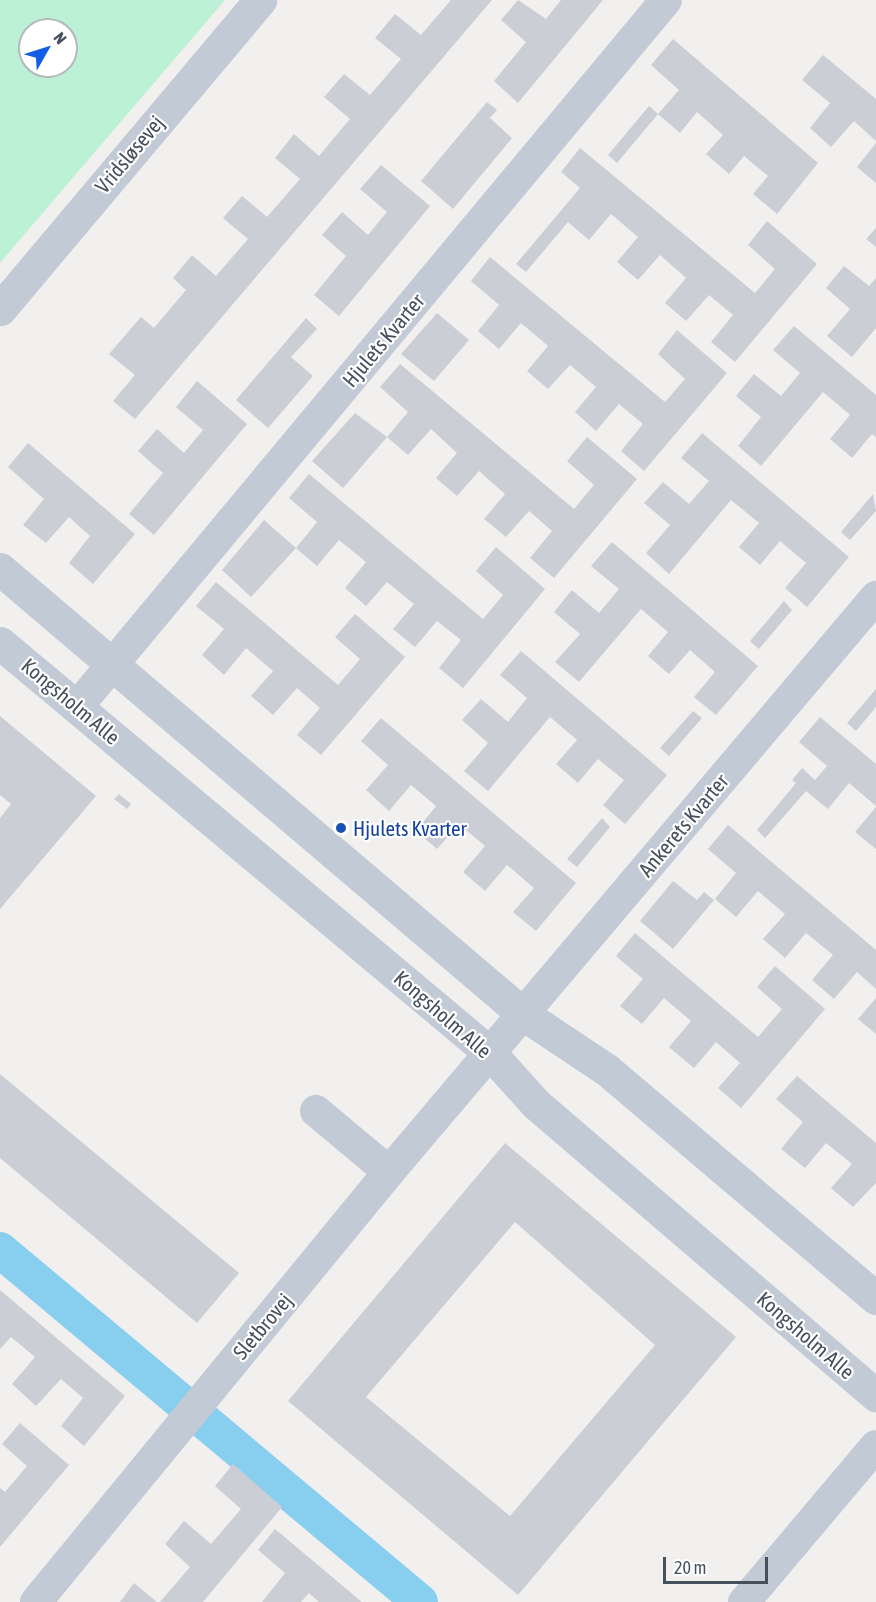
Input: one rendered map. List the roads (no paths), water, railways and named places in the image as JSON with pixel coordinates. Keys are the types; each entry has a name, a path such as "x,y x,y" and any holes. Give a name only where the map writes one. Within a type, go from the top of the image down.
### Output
{"street":[{"name":"Vridsløsevej","path":"0,309 260,0"},
{"name":"Hjulets Kvarter","path":"77,706 666,0"},
{"path":"0,569 523,1014 607,1070 876,1298"},
{"name":"Ankerets Kvarter","path":"490,1053 876,597"},
{"name":"Kongsholm Alle","path":"0,643 490,1053 536,1104 876,1395"},
{"name":"Sletbrovej","path":"36,1602 152,1458 490,1053"},
{"path":"316,1111 389,1172"},
{"path":"744,1602 876,1446"}],"waterway":[{"path":"0,1250 420,1602"}],"place":[{"name":"Hjulets Kvarter","path":"341,828"}]}
